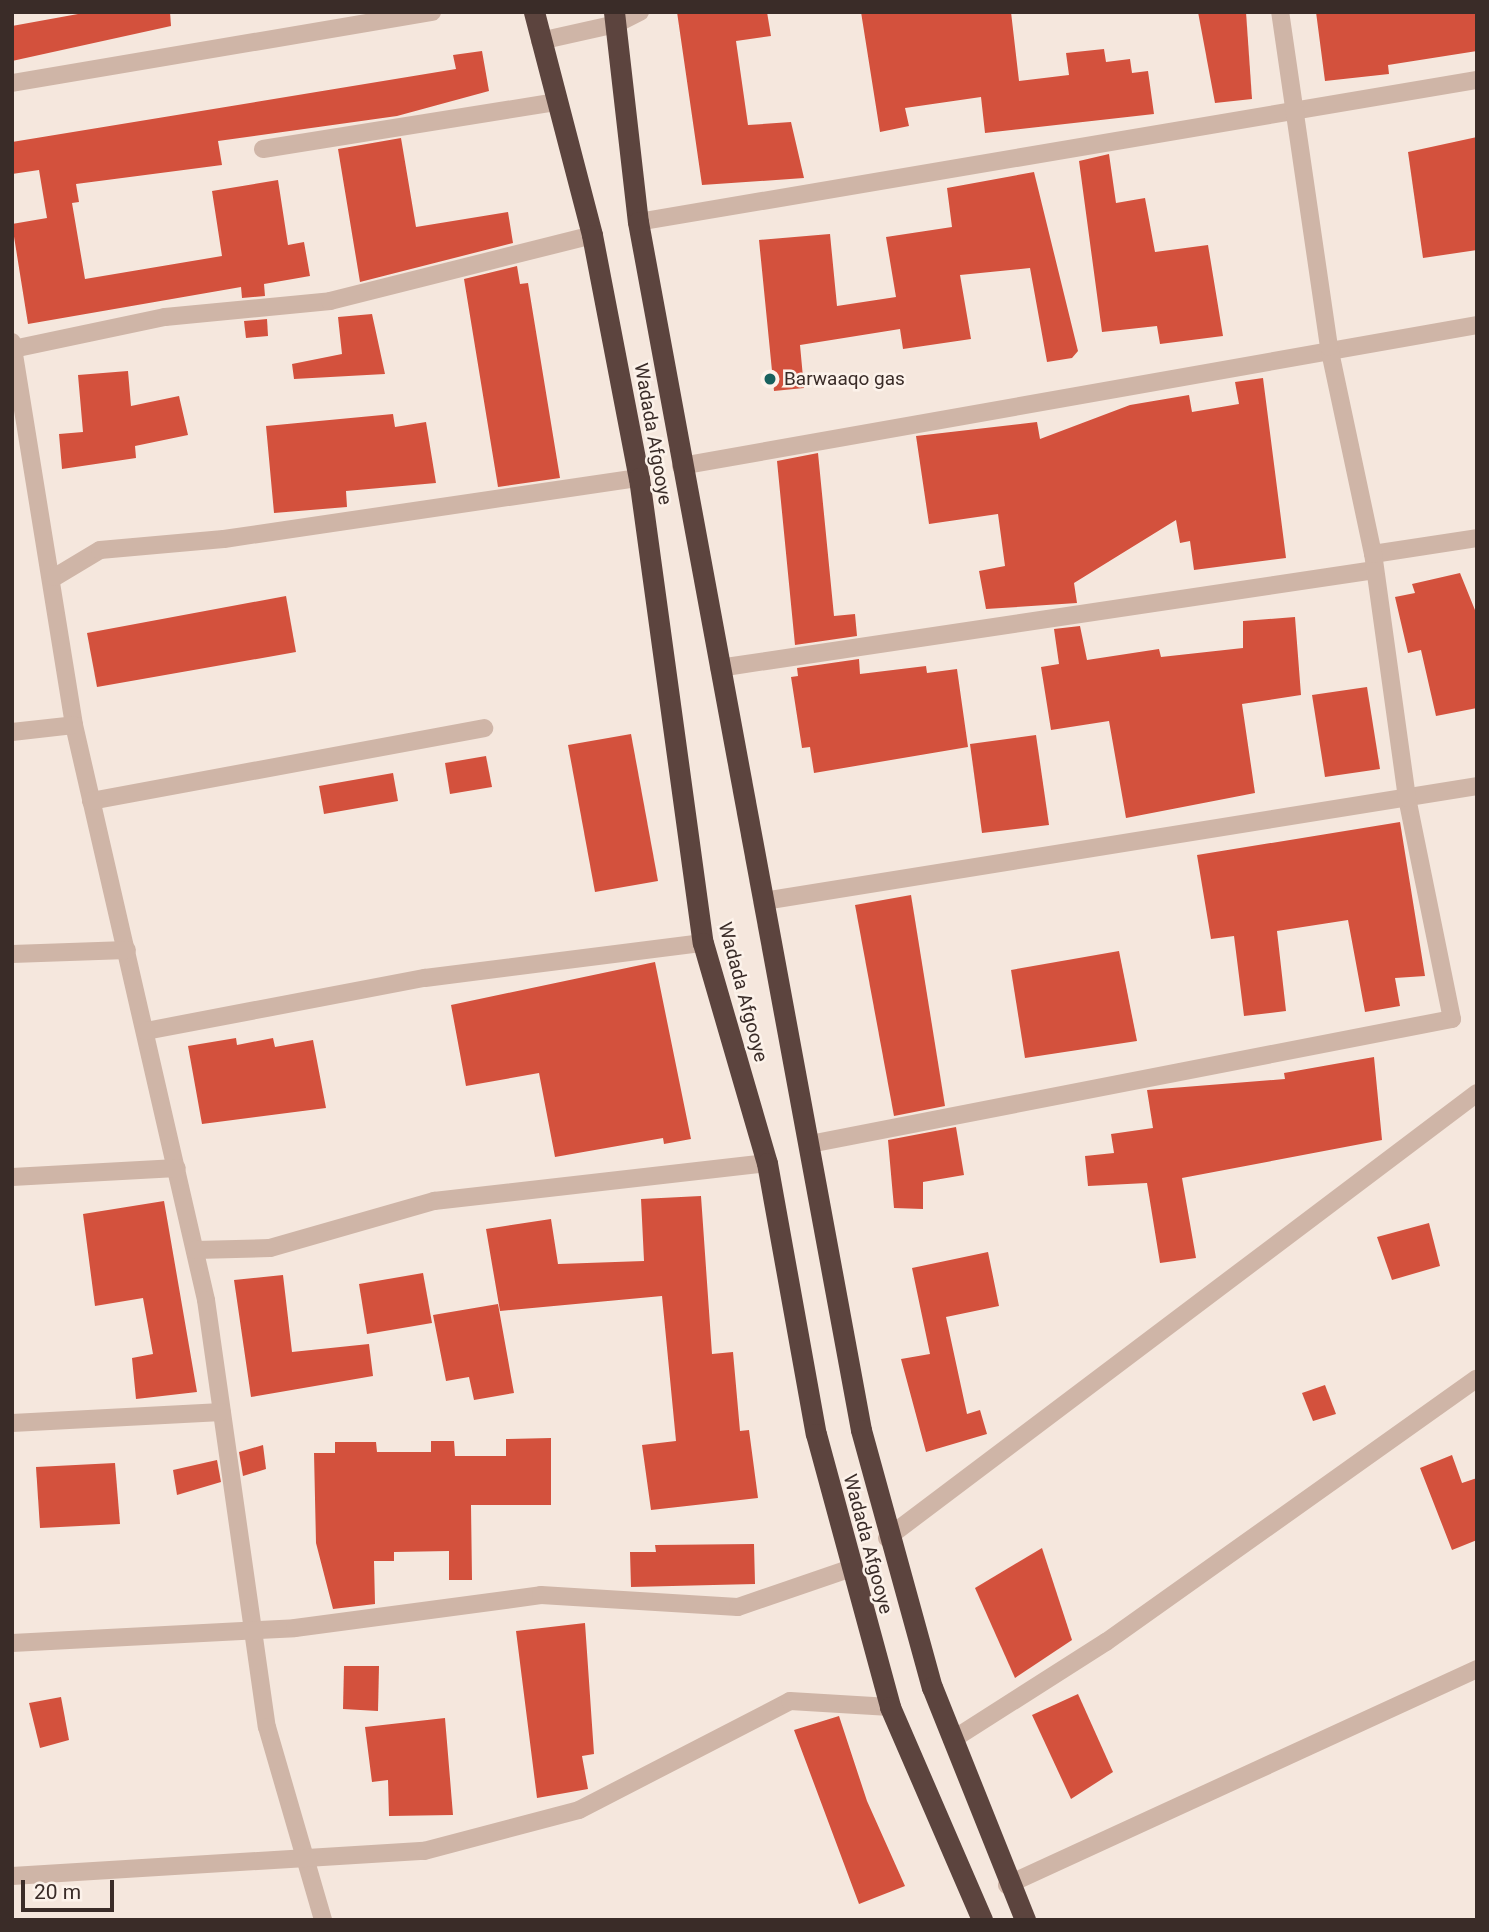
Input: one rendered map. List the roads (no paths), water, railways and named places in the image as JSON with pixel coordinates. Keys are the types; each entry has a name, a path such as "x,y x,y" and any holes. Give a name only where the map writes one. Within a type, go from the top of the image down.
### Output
{"highway":[{"name":"Wadada Afgooye","path":"534,12 555,102 592,235 639,478 703,943 767,1163 816,1434 849,1569 890,1707 982,1920"},
{"name":"Wadada Afgooye","path":"615,18 638,222 681,466 887,1538 952,1740 1007,1885 1025,1920"}],"street":[{"path":"12,83 432,12"},
{"path":"540,41 640,12"},
{"path":"810,1144 1452,1019 1407,798 1374,562 1329,347 1280,12"},
{"path":"638,222 1477,80"},
{"path":"263,149 555,102"},
{"path":"323,1920 267,1727 222,1412 195,1250 74,725 55,577 13,346 165,317 330,301 592,235"},
{"path":"681,466 1329,347 1477,325"},
{"path":"55,577 100,550 224,539 639,478"},
{"path":"719,668 1374,562 1477,538"},
{"path":"12,732 74,725"},
{"path":"91,801 484,728"},
{"path":"764,901 1477,786"},
{"path":"146,1031 425,978 703,943"},
{"path":"12,954 127,950"},
{"path":"887,1538 1477,1093"},
{"path":"195,1250 270,1248 434,1201 767,1163"},
{"path":"12,1177 177,1168"},
{"path":"952,1740 1107,1642 1477,1378"},
{"path":"12,1423 222,1412"},
{"path":"12,1643 253,1629 541,1595 738,1607 849,1569"},
{"path":"1007,1885 1477,1670"},
{"path":"12,1875 424,1851 579,1810 790,1701 890,1707"}],"place":[{"name":"Barwaaqo gas","path":"770,379"}]}
